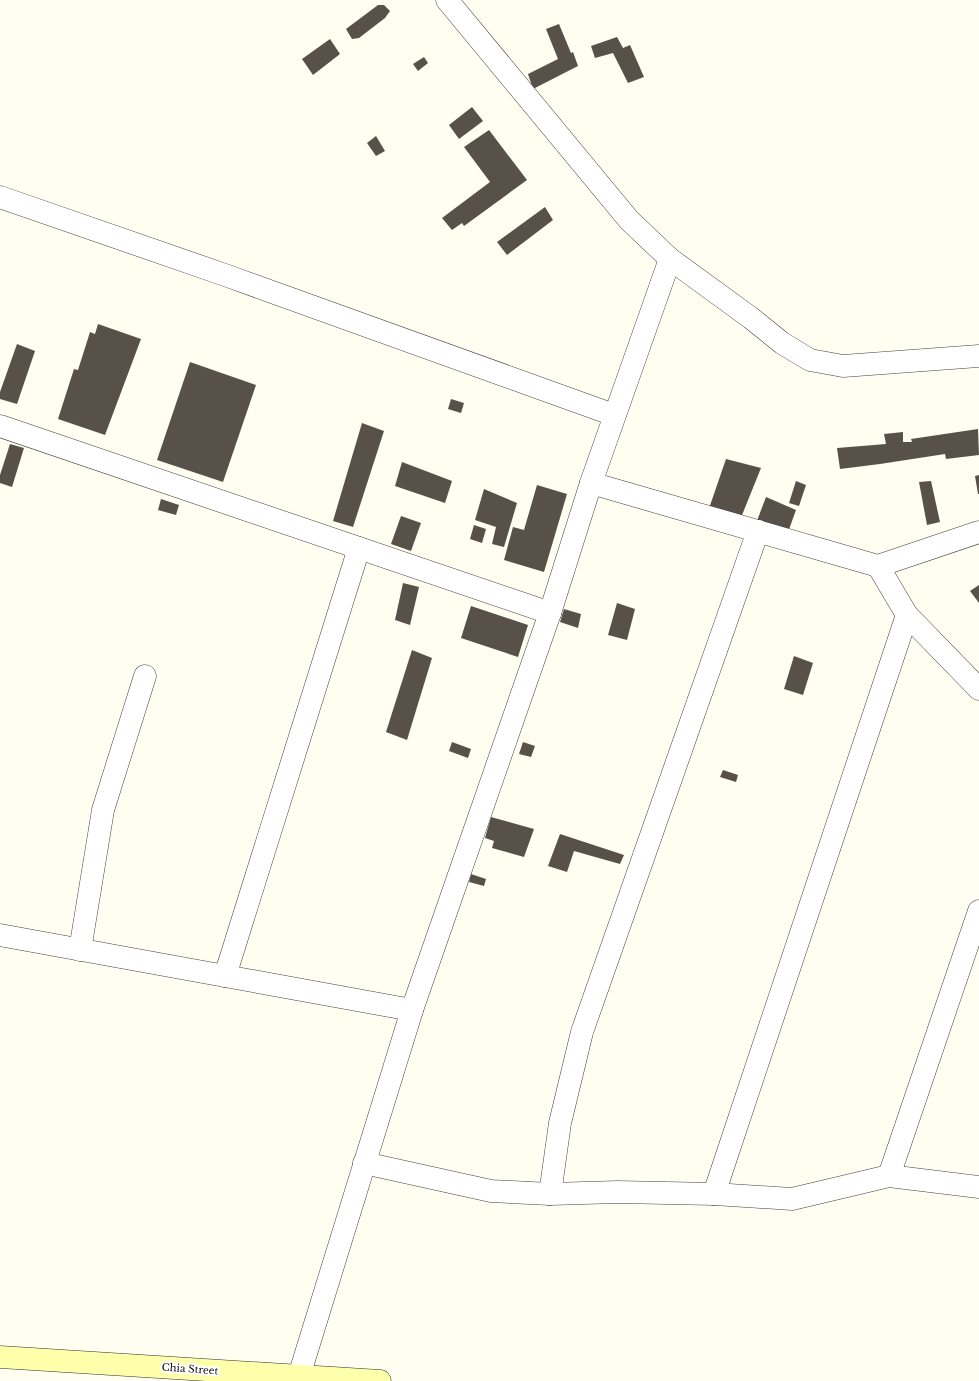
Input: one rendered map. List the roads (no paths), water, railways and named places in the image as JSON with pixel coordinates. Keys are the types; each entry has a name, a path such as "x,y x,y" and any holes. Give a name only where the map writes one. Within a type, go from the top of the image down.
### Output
{"main road":[{"name":"Chia Street","path":"0,1357 380,1381"}],"street":[{"path":"447,0 629,220 670,259 751,318 782,343 810,360 843,366 979,356"},
{"path":"0,197 225,275 614,415"},
{"path":"299,1376 412,1010 550,614 614,415 670,259"},
{"path":"0,426 550,614"},
{"path":"591,483 878,566 979,532"},
{"path":"550,1194 560,1123 582,1032 758,531"},
{"path":"225,976 359,548"},
{"path":"878,566 907,615 979,689"},
{"path":"714,1194 907,615"},
{"path":"80,950 103,810 146,676"},
{"path":"889,1176 979,911"},
{"path":"0,935 412,1010"},
{"path":"364,1163 491,1191 550,1194 618,1192 714,1194 792,1199 889,1176 979,1187"}]}
